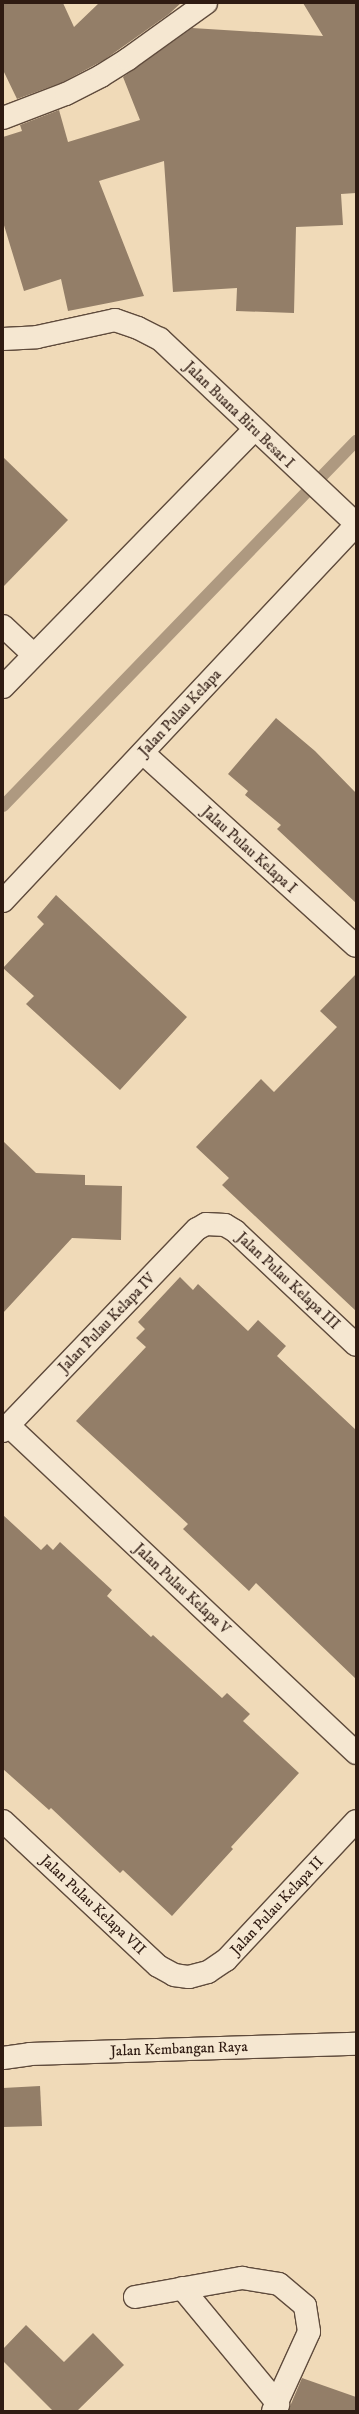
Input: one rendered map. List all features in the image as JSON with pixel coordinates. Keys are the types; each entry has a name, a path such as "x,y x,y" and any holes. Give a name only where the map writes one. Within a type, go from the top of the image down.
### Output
{"street":[{"path":"3,118 66,94 101,76 128,59 206,3"},
{"name":"Jalan Buana Biru Besar I","path":"3,339 37,337 115,320 138,328 160,339 351,520"},
{"path":"3,686 262,437"},
{"name":"Jalan Pulau Kelapa","path":"3,901 143,753 351,520"},
{"path":"3,626 34,655"},
{"name":"Jalau Pulau Kelapa I","path":"143,753 356,946"},
{"name":"Jalan Pulau Kelapa III","path":"215,1223 225,1225 235,1231 356,1345"},
{"name":"Jalan Pulau Kelapa IV","path":"5,1428 197,1229 206,1224 215,1223"},
{"name":"Jalan Pulau Kelapa V","path":"5,1428 356,1753"},
{"name":"Jalan Pulau Kelapa VII","path":"3,1821 158,1966 174,1975 189,1977"},
{"name":"Jalan Pulau Kelapa II","path":"189,1977 208,1972 226,1960 356,1821"},
{"name":"Jalan Kembangan Raya","path":"3,2058 30,2054 356,2044"},
{"path":"135,2297 182,2288 242,2278 279,2284 305,2306 309,2332 276,2407 182,2288"}],"building":[{"path":"3,3 63,3 74,27 99,3 181,3 169,14 104,60 61,83 17,99 3,70"},
{"path":"303,3 356,3 356,193 341,194 343,225 296,227 294,313 236,311 237,288 173,292 164,161 99,181 144,296 68,311 61,279 24,291 3,222 3,137 22,131 20,125 59,110 68,142 140,120 123,77 192,28 323,36"},
{"path":"3,457 68,520 3,587"},
{"path":"276,718 315,751 356,793 356,903 277,829 281,825 245,795 248,791 228,774"},
{"path":"56,895 187,1017 120,1090 26,1004 34,996 3,968 44,924 37,917"},
{"path":"356,974 356,1311 222,1185 229,1178 196,1147 261,1079 274,1092 337,1027 320,1011"},
{"path":"3,1141 36,1173 85,1175 85,1185 122,1186 121,1240 72,1238 3,1313"},
{"path":"180,1277 193,1290 198,1284 248,1331 258,1320 286,1346 277,1356 356,1430 356,1679 256,1583 249,1591 183,1529 188,1524 76,1421 146,1347 136,1338 145,1329 138,1322"},
{"path":"3,1515 41,1550 47,1544 53,1550 60,1542 112,1590 107,1596 151,1637 153,1635 222,1698 227,1693 250,1714 243,1721 299,1773 231,1847 233,1849 172,1916 123,1870 120,1873 51,1808 49,1810 3,1769"},
{"path":"40,2086 42,2126 3,2127 3,2088"},
{"path":"26,2325 64,2362 93,2333 124,2365 77,2411 53,2411 3,2361 3,2349"},
{"path":"302,2378 356,2397 356,2411 288,2411"}],"waterway":[{"path":"3,806 356,441"}]}
